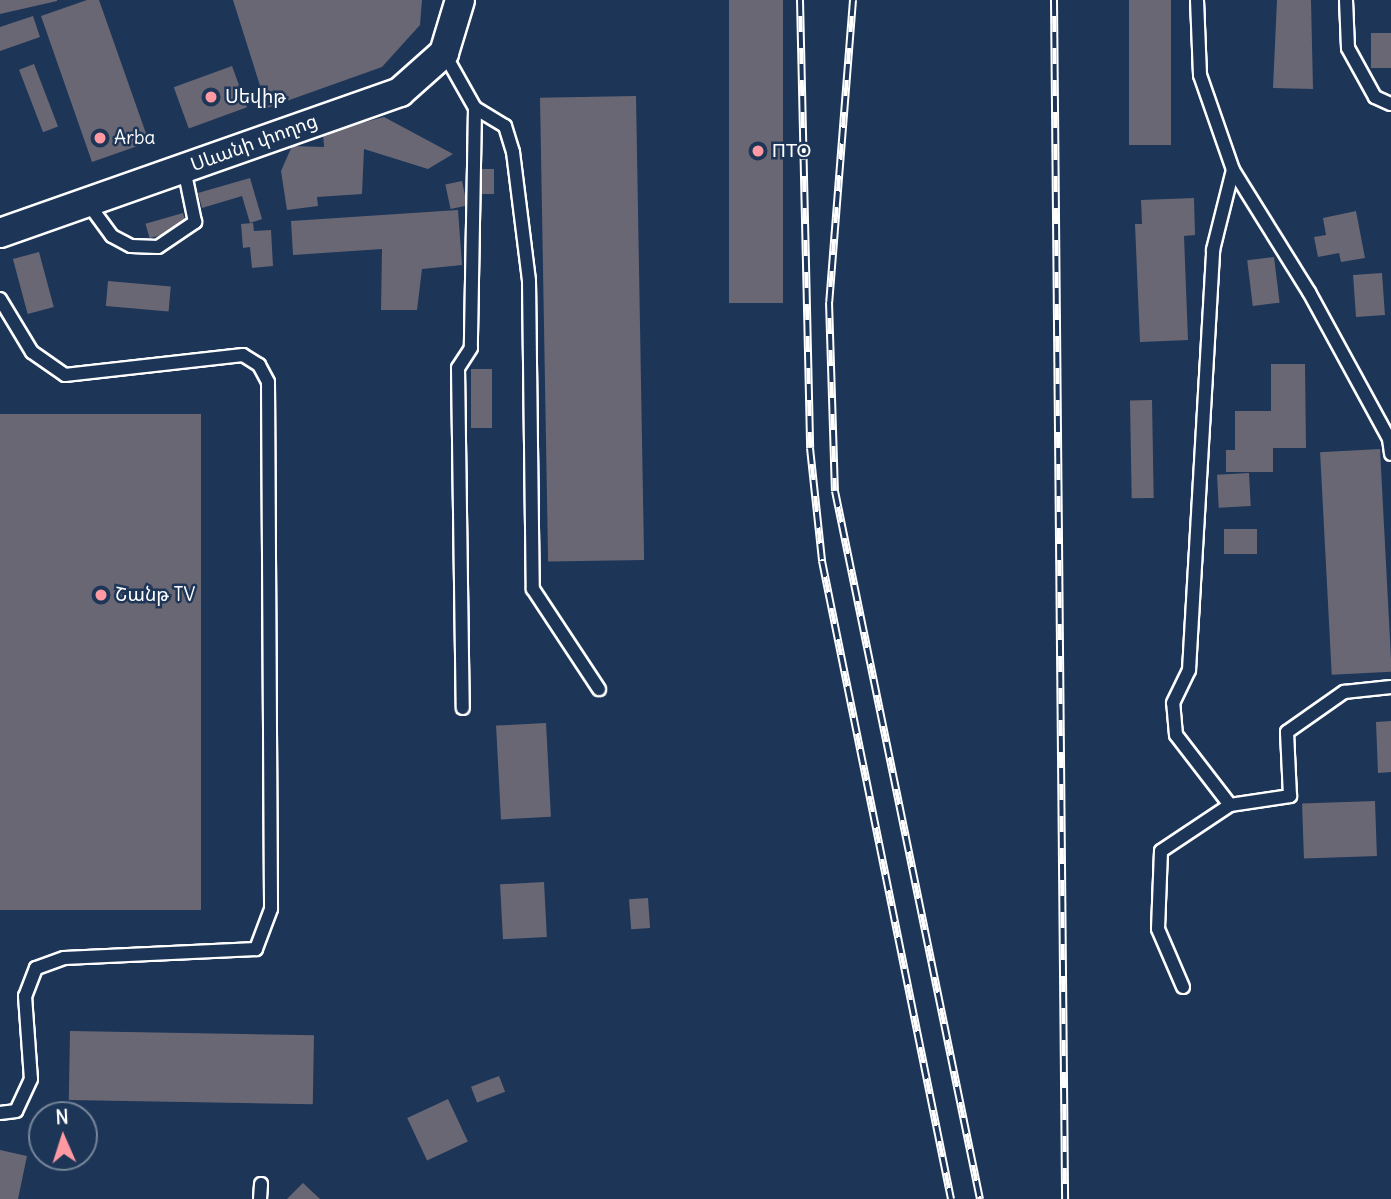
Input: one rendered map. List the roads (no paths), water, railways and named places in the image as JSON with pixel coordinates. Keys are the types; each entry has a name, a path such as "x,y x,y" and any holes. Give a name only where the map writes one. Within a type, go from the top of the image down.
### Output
{"street":[{"path":"444,53 460,0"},
{"name":"Սևանի փողոց","path":"0,233 400,92 444,53"}],"lane":[{"path":"1197,0 1200,75 1233,170 1391,445"},
{"path":"1346,0 1348,48 1375,97 1391,104"},
{"path":"444,53 475,108 505,126 513,152 529,281 533,589 599,690"},
{"path":"463,708 458,369 471,348 475,108"},
{"path":"87,202 112,236 131,246 158,247 195,222 184,168"},
{"path":"1230,804 1176,735 1173,703 1189,670 1213,250 1233,170"},
{"path":"0,299 32,352 65,375 243,355 259,365 268,382 271,909 256,949 64,958 36,968 25,996 31,1079 16,1111 0,1113"},
{"path":"1183,987 1158,929 1161,851 1230,804 1290,796 1287,732 1344,692 1391,687"},
{"path":"260,1199 261,1184"}],"railway":[{"path":"800,0 810,448 822,561 951,1199"},
{"path":"853,0 829,302 835,491 980,1199"},
{"path":"1054,0 1065,1199"}],"place":[{"name":"Սեվիթ","path":"211,97"},
{"name":"Arba","path":"100,138"},
{"name":"ПТО","path":"758,151"},
{"name":"Շանթ TV","path":"101,595"}]}
